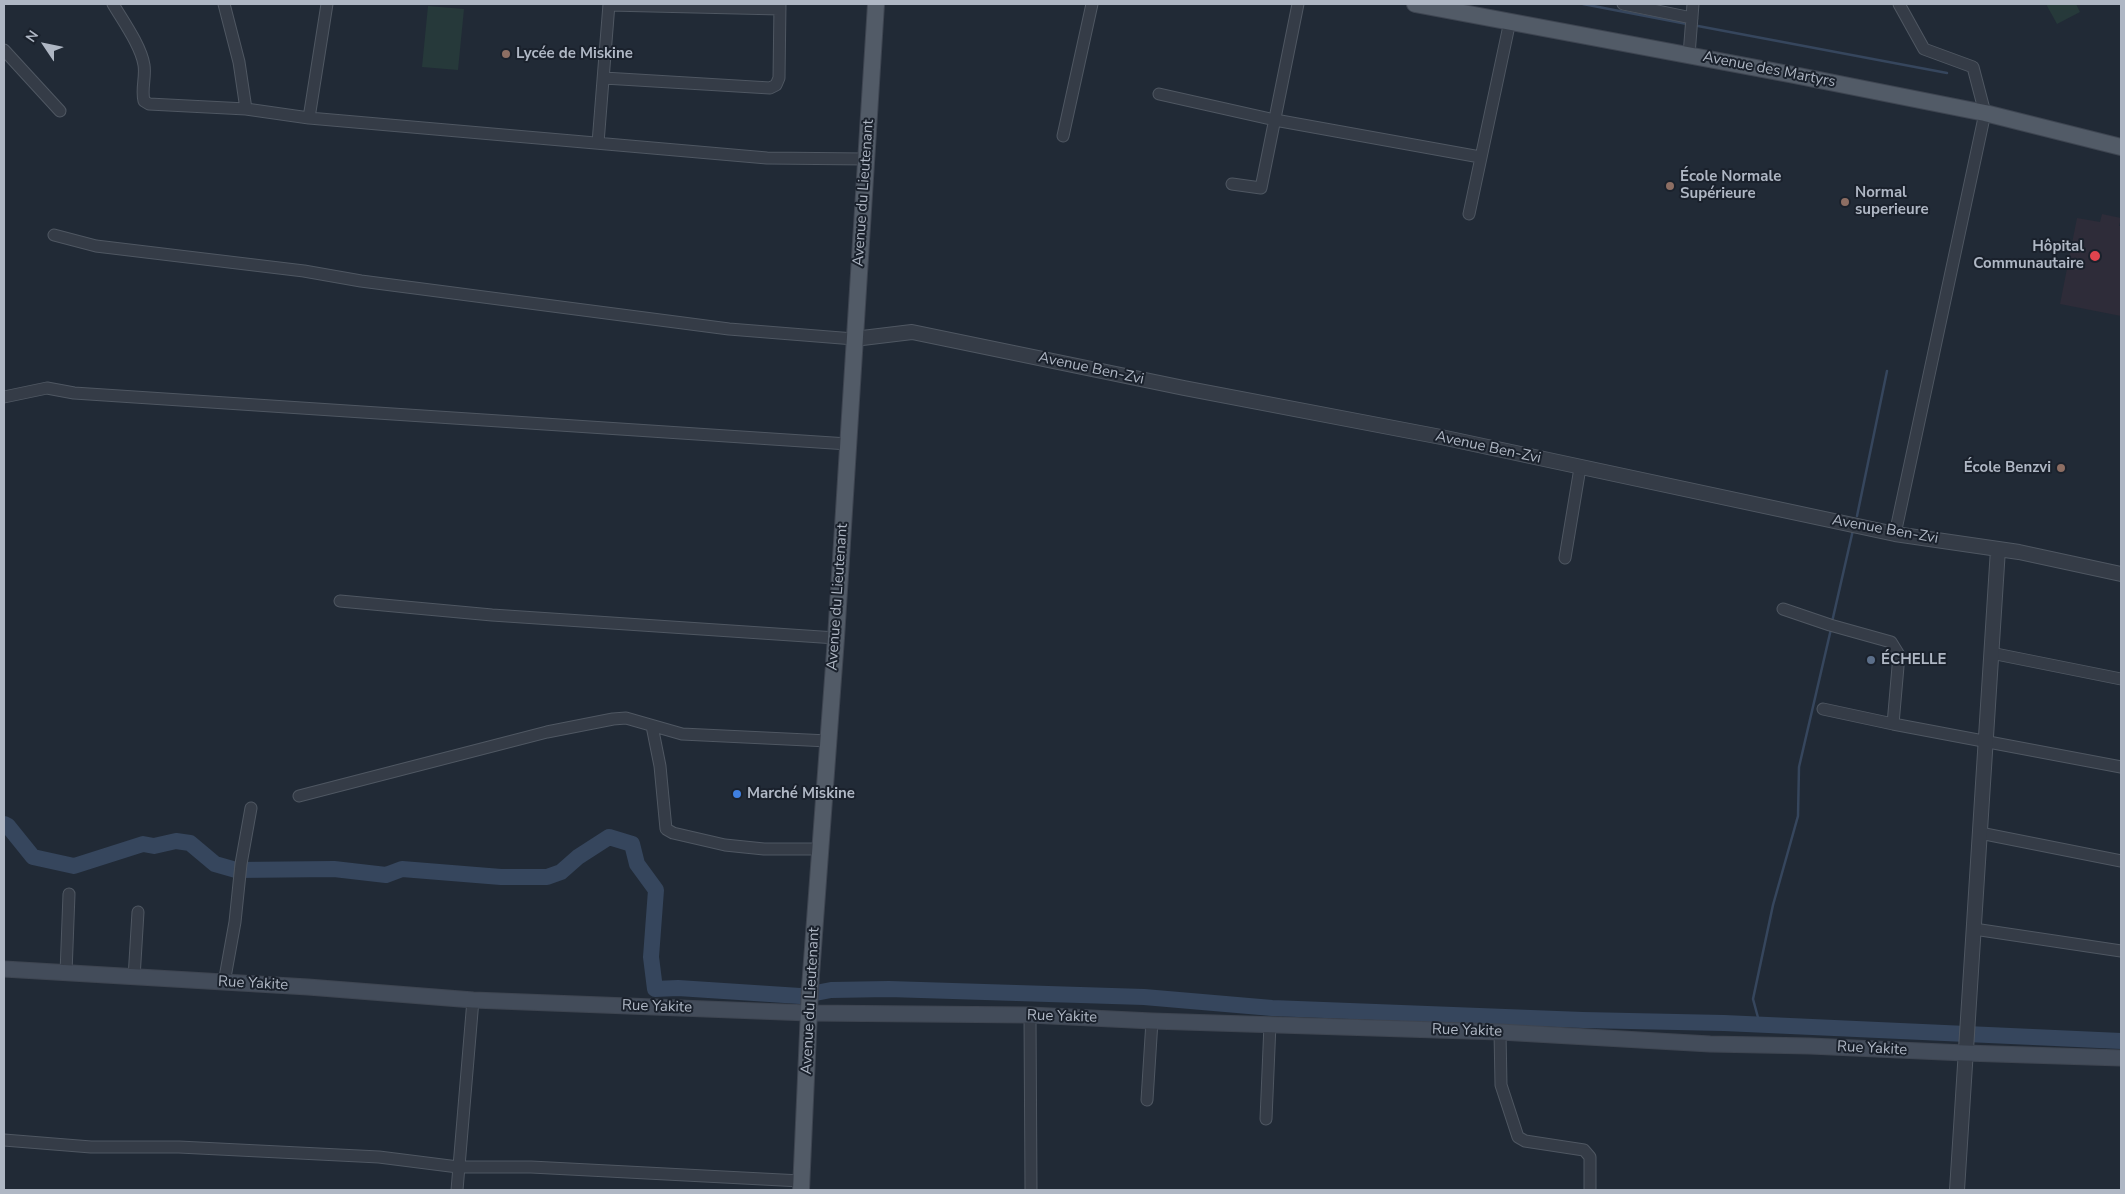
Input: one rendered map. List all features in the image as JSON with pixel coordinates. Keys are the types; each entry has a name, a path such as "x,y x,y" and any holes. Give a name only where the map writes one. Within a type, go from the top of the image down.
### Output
{"main road":[{"name":"Avenue du Lieutenant","path":"801,1186 810,988 836,638 876,4"},
{"name":"Avenue des Martyrs","path":"1415,4 1985,113 2121,147"},
{"name":"Rue Yakite","path":"4,970 308,987 473,1000 1030,1015 1152,1021 1500,1032 1710,1044 1966,1050 2121,1058"}],"street":[{"path":"114,4 140,54 144,66 144,101 148,104 246,110 309,118 767,158 866,159"},
{"path":"224,4 239,62 246,110"},
{"path":"309,118 327,4"},
{"path":"598,143 609,4 780,6 779,78 776,85 770,88 604,78"},
{"path":"1063,136 1092,4"},
{"path":"1232,184 1261,188 1298,4"},
{"path":"1622,4 1692,18"},
{"path":"1689,55 1693,4"},
{"path":"1895,534 1985,113 1972,68 1924,49 1899,4"},
{"path":"1469,214 1510,21"},
{"path":"4,50 60,111"},
{"path":"1159,94 1275,120 1480,157"},
{"path":"54,235 96,246 304,271 361,281 729,329 854,339"},
{"name":"Avenue Ben-Zvi","path":"854,339 912,332 1184,388 1440,437 1895,534 1998,549 2121,574"},
{"path":"4,397 47,388 74,393 848,444"},
{"path":"1565,558 1580,468"},
{"path":"1957,1190 1998,549"},
{"path":"340,601 492,615 836,638"},
{"path":"1782,609 1891,642 1897,648 1899,655 1893,724"},
{"path":"1991,653 2121,679"},
{"path":"1823,709 2121,767"},
{"path":"299,796 547,732 613,719 626,718 682,734 828,741"},
{"path":"652,726 660,766 666,829 673,833 725,845 764,849 820,849"},
{"path":"224,983 235,922 240,864 251,808"},
{"path":"1980,833 2121,861"},
{"path":"66,973 69,894"},
{"path":"134,978 138,912"},
{"path":"1974,929 2121,951"},
{"path":"457,1190 473,1000"},
{"path":"1030,1015 1031,1190"},
{"path":"1147,1100 1152,1021"},
{"path":"1266,1119 1270,1024"},
{"path":"1500,1032 1500,1085 1518,1137 1524,1142 1584,1150 1590,1157 1590,1190"},
{"path":"4,1140 91,1146 379,1157 458,1167 531,1168 801,1186"}],"shaded area":[{"path":"2046,4 2076,4 2080,12 2057,24"},
{"path":"428,6 464,9 458,70 422,67"},
{"name":"Hôpital Communautaire","path":"2102,214 2121,218 2119,226 2121,226 2121,316 2060,304 2077,218 2100,222"}],"waterway":[{"path":"1583,4 1687,24"},
{"path":"1698,26 1947,73"},
{"path":"1857,516 1887,371"},
{"path":"1832,622 1853,530"},
{"path":"1760,1025 1753,999 1773,905 1798,816 1799,767 1831,629"},
{"path":"4,824 8,826 33,857 74,866 143,844 154,846 176,841 190,843 215,864 236,870 334,869 386,875 402,869 501,877 547,877 561,872 578,857 609,837 632,844 637,864 656,890 651,957 655,989 678,988 800,996 831,990 889,989 1144,997 1272,1008 1583,1020 1724,1023 2121,1041"}],"place":[{"name":"Lycée de Miskine","path":"506,54"},
{"name":"École Normale Supérieure","path":"1670,186"},
{"name":"Normal superieure","path":"1845,202"},
{"name":"Hôpital Communautaire","path":"2095,256"},
{"name":"École Benzvi","path":"2061,468"},
{"name":"ÉCHELLE","path":"1871,660"},
{"name":"Marché Miskine","path":"737,794"}]}
